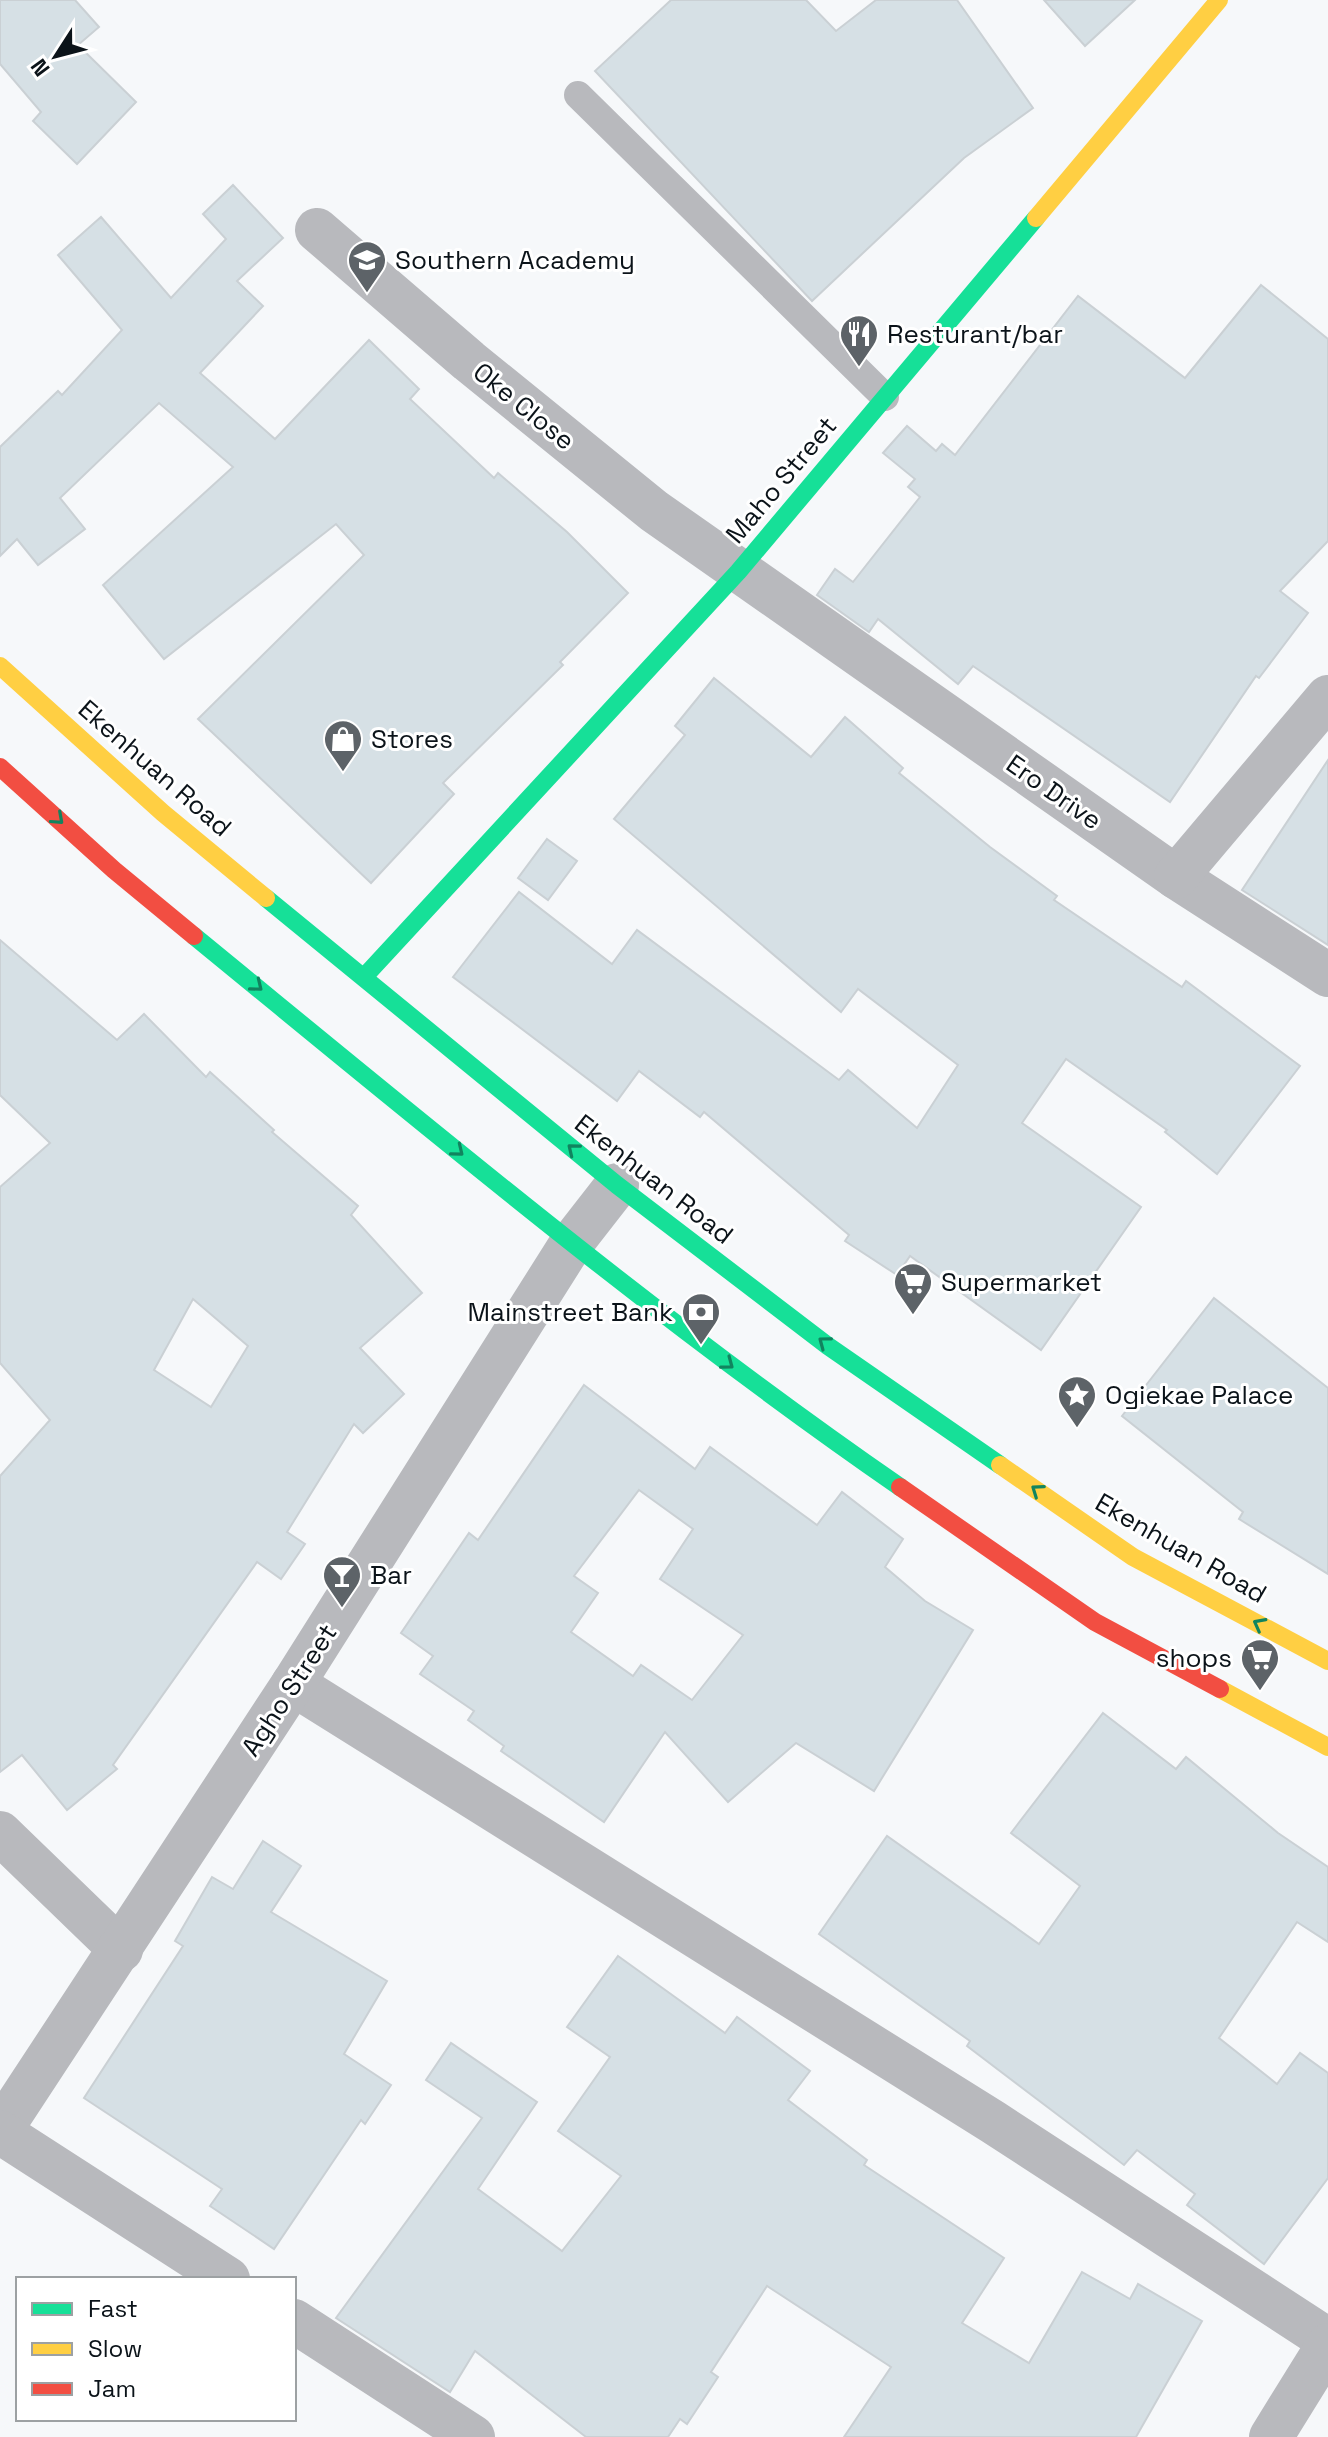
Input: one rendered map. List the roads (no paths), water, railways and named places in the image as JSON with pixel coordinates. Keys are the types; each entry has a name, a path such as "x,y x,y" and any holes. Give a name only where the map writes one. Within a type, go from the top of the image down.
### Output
{"main road":[{"name":"Maho Street","path":"364,977 738,572 1219,0"},
{"name":"Ekenhuan Road","path":"0,666 163,813 617,1185 828,1346 1133,1557 1328,1661"},
{"path":"0,767 114,870 571,1244 784,1407 1095,1622 1328,1747"}],"street":[{"name":"Oke Close","path":"317,230 469,361 654,511 738,572"},
{"name":"Ero Drive","path":"738,572 1176,877 1328,975"},
{"path":"1176,877 1328,697"},
{"name":"Agho Street","path":"0,2132 293,1684 571,1244 617,1185"},
{"path":"293,1684 993,2122 1328,2342 1271,2437"},
{"path":"0,1833 121,1950"},
{"path":"0,2132 225,2277"},
{"path":"296,2322 473,2437"}],"lane":[{"path":"578,95 885,397"}],"place":[{"name":"Southern Academy","path":"367,294"},
{"name":"Resturant/bar","path":"859,368"},
{"name":"Stores","path":"343,773"},
{"name":"Supermarket","path":"913,1316"},
{"name":"Mainstreet Bank","path":"701,1346"},
{"name":"Ogiekae Palace","path":"1077,1429"},
{"name":"Bar","path":"342,1609"},
{"name":"shops","path":"1260,1692"}]}
